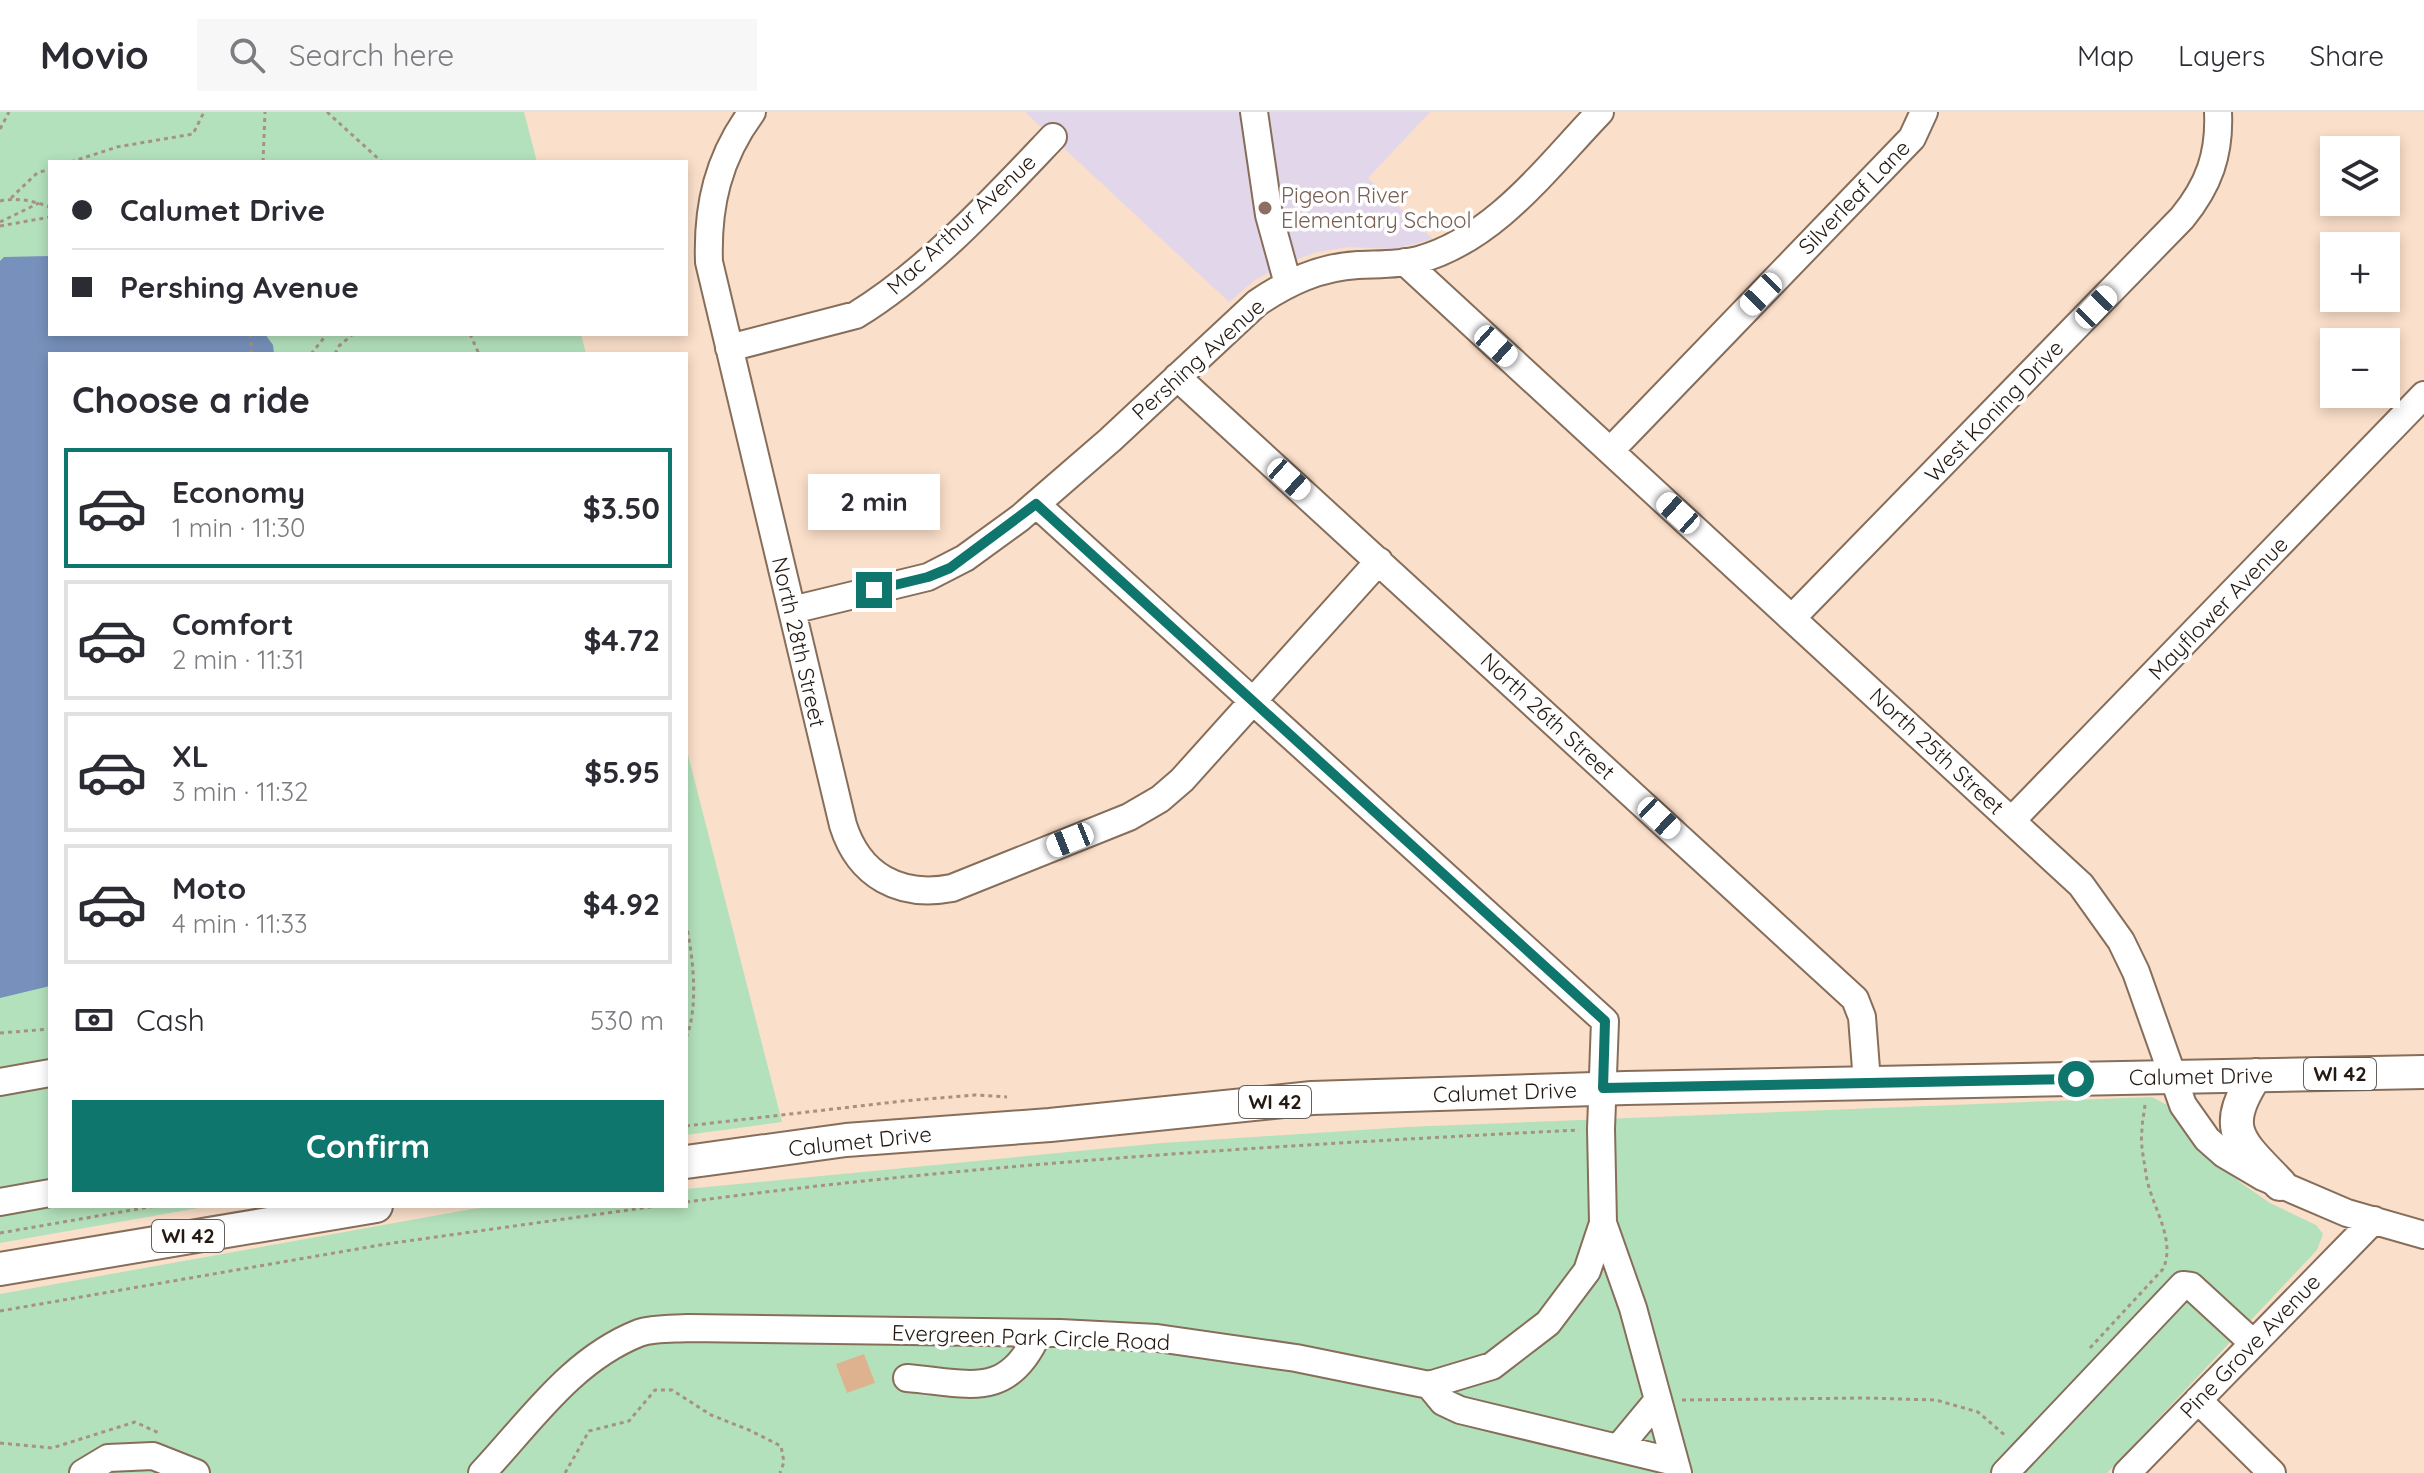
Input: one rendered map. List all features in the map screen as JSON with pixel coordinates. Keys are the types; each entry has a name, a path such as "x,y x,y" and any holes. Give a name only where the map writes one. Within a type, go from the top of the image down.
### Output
{"main road":[{"name":"Calumet Drive","path":"688,1162 846,1140 1050,1125 1312,1098 1603,1088 2424,1072"},
{"path":"2256,1075 2238,1105 2235,1125 2249,1149 2280,1184"},
{"name":"WI 42","path":"0,1269 282,1213 349,1208"}],"street":[{"name":"North 28th Street","path":"752,112 727,152 717,175 710,207 709,262 847,838 856,854 883,879 904,888 926,891 952,888 1129,817 1160,799 1182,780 1254,702"},
{"path":"1254,112 1269,215 1288,284"},
{"name":"Pershing Avenue","path":"792,610 928,577 950,568 1036,504 1110,440 1257,303 1288,284 1330,268 1405,262 1445,251 1470,238 1493,222 1600,112"},
{"name":"Silverleaf Lane","path":"1610,451 1912,138 1924,112"},
{"name":"West Koning Drive","path":"1792,618 2182,218 2209,178 2216,155 2218,112"},
{"name":"Mac Arthur Avenue","path":"729,348 856,315 873,304 978,213 1053,137"},
{"name":"North 25th Street","path":"1405,262 2081,885 2121,941 2136,972 2172,1077 2189,1116 2207,1139 2247,1170 2347,1213 2424,1235"},
{"name":"North 26th Street","path":"1177,377 1855,999 1862,1017 1867,1082"},
{"name":"Mayflower Avenue","path":"2012,820 2424,395"},
{"name":"Evergreen Park Circle Road","path":"1036,504 1605,1021 1601,1129 1603,1223 1633,1308 1676,1468"},
{"path":"1254,702 1379,561"},
{"path":"0,1082 48,1073"},
{"path":"0,1202 48,1193"},
{"name":"Pine Grove Avenue","path":"2127,1473 2374,1220"},
{"name":"Evergreen Park Circle Road","path":"482,1473 543,1403 591,1359 641,1332 688,1328 1038,1333 1157,1338 1296,1358 1429,1385 1492,1366 1548,1323 1587,1271 1603,1223"},
{"path":"2005,1473 2183,1285 2191,1286 2253,1343"},
{"path":"907,1378 984,1385 1004,1379 1031,1350 1038,1333"},
{"path":"1429,1385 1443,1402 1460,1410 1619,1447 1676,1468"},
{"path":"1619,1447 1658,1400"},
{"path":"2198,1400 2272,1473"},
{"path":"83,1473 108,1458 153,1456 196,1473"}],"path":[{"path":"0,129 9,112"},
{"path":"77,160 117,147 193,134 204,112"},
{"path":"263,160 265,112"},
{"path":"327,112 380,160"},
{"path":"11,198 37,173 48,170"},
{"path":"0,201 11,198 48,206"},
{"path":"0,224 39,203"},
{"path":"0,224 48,217"},
{"path":"313,352 325,336"},
{"path":"336,352 351,336"},
{"path":"688,933 693,957 691,1025 688,1033"},
{"path":"0,1033 48,1029"},
{"path":"688,1126 903,1101 975,1095 1007,1097"},
{"path":"2081,1358 2163,1269 2167,1259 2166,1238 2146,1177 2141,1136 2145,1105"},
{"path":"1569,1123 1569,1130"},
{"path":"688,1202 951,1172 1163,1153 1579,1130"},
{"path":"0,1233 144,1208"},
{"path":"0,1311 386,1244 643,1208"},
{"path":"565,1473 589,1431 629,1421 655,1390 672,1390 711,1415 781,1446 784,1462 780,1473"},
{"path":"1658,1400 1936,1400 1978,1412 2007,1437"}],"shaded area":[{"name":"Pigeon River Elementary School","path":"1025,112 1430,112 1368,178 1433,239 1394,249 1349,247 1317,252 1291,261 1255,280 1229,302"}],"green space":[{"path":"0,112 524,112 536,160 48,160 48,336 582,336 586,352 48,352 48,1208 199,1208 0,1243"},
{"path":"688,755 782,1122 688,1135"},
{"path":"2152,1097 2169,1106 2186,1129 2241,1183 2270,1203 2316,1225 2323,1234 2317,1250 2107,1473 0,1473 0,1294 472,1209 688,1208 688,1189 1162,1143 1407,1127"}],"water":[{"path":"48,256 48,336 266,336 274,352 48,352 48,986 0,998 0,261 4,257"}],"building":[{"path":"864,1354 875,1383 847,1393 836,1364"}],"place":[{"name":"Pigeon River Elementary School","path":"1265,208"}],"route":[{"path":"874,590 928,577 950,568 1036,504 1605,1021 1603,1088 2076,1079"}]}
